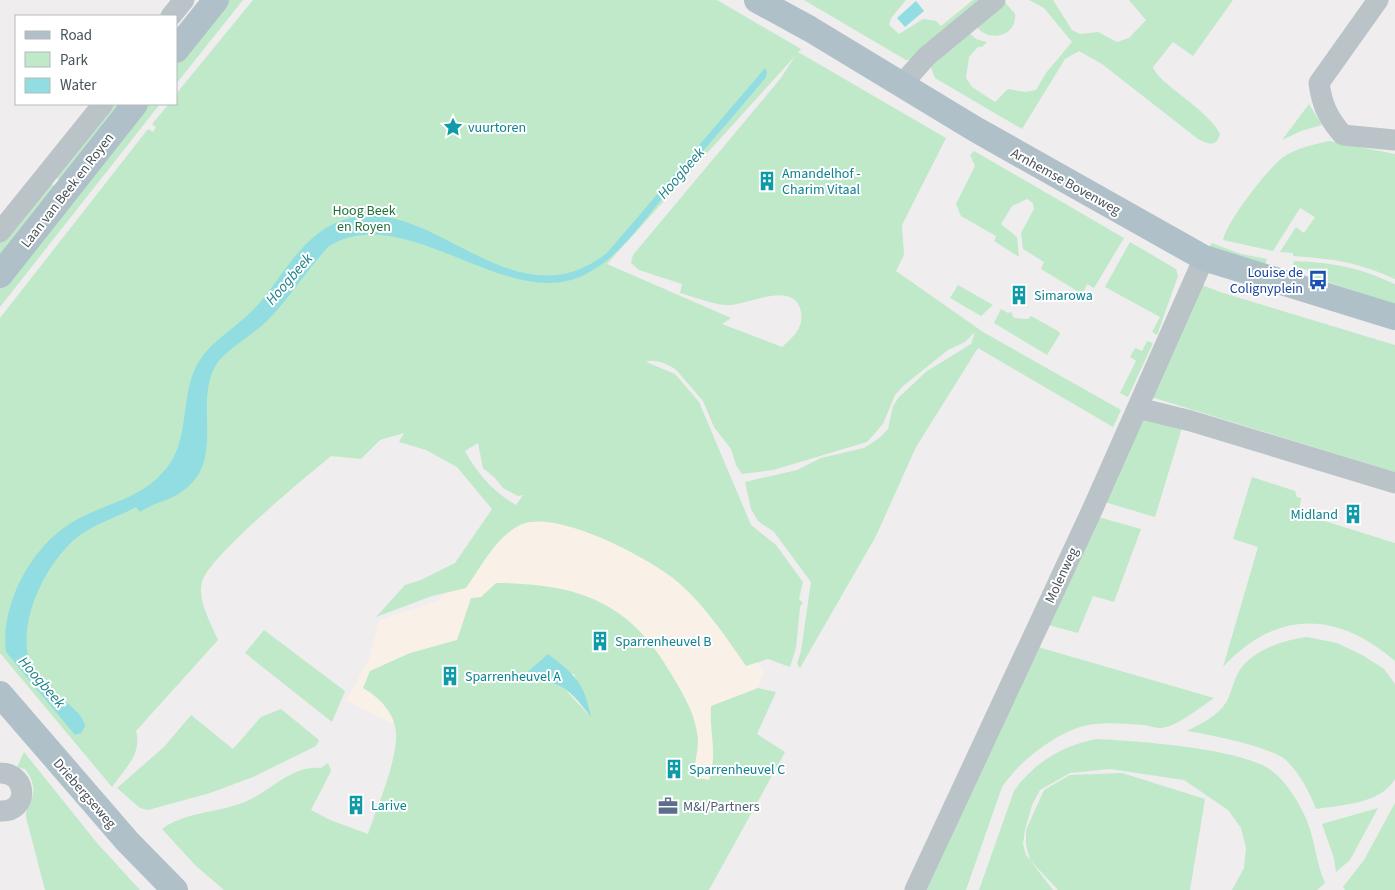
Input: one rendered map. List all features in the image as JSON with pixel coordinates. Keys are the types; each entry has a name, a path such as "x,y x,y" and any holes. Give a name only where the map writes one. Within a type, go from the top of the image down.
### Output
{"main road":[{"path":"178,48 216,0"},
{"name":"Arnhemse Bovenweg","path":"757,0 902,84 975,129 1204,258 1395,317"},
{"name":"Laan van Beek en Royen","path":"0,276 133,105"},
{"name":"Driebergseweg","path":"0,694 127,841 175,890"}],"street":[{"path":"172,15 184,0"},
{"path":"902,84 927,56 995,0"},
{"path":"1378,0 1319,83 1322,104 1330,121 1343,135 1395,140"},
{"name":"Laan van Beek en Royen","path":"0,232 102,105"},
{"name":"Molenweg","path":"915,890 1138,408 1204,258"},
{"path":"1138,408 1191,421 1395,483"},
{"path":"0,773 13,776 18,780 23,792 19,804 14,808 0,811"}],"shaded area":[{"path":"547,517 612,535 707,597 764,672 683,871 346,700 368,662 380,620 438,601 510,524"}],"green space":[{"path":"224,0 243,0 178,81 178,57"},
{"name":"Hoog Beek en Royen","path":"253,0 717,0 801,49 798,52 946,138 902,225 904,255 896,271 983,332 1121,410 1113,427 978,348 916,447 876,536 800,668 797,664 801,651 811,582 774,532 758,521 751,509 745,482 797,470 821,458 864,448 878,439 888,429 893,406 899,397 927,371 971,344 975,332 965,342 948,350 903,386 895,395 883,424 867,442 773,470 742,474 736,465 731,449 714,427 703,401 675,369 658,362 646,362 675,374 699,402 751,525 776,545 803,582 799,599 803,603 800,607 796,648 790,667 768,659 746,666 698,602 666,573 647,561 602,539 556,524 536,522 520,525 511,530 496,545 466,588 432,596 376,617 405,585 421,580 455,563 492,509 457,467 426,450 399,442 404,433 380,440 361,459 331,456 260,517 222,554 209,570 202,582 201,597 218,640 136,731 137,747 131,761 112,787 0,653 0,318 148,129 153,132 156,127 152,124 168,105 178,105 178,92","holes":["795,56 781,78 633,255 631,263 639,270 682,284 680,293 717,304 737,304 780,295 790,297 797,302 801,312 801,323 794,336 782,347 722,324 731,318 607,264","478,443 483,468 503,488 518,496 523,495 516,505 493,488 480,474 465,451"]},
{"path":"804,0 906,0 891,18 889,25 899,34 923,19 936,21 941,26 973,0 988,0 921,59 906,60"},
{"path":"1029,0 1053,0 1072,30 1080,34 1098,32 1117,42 1129,38 1146,20 1129,0 1233,0 1193,56 1173,42 1153,67 1163,81 1195,106 1214,125 1220,134 1216,141 1211,144 1198,139 1102,64 1079,51 1065,59 1022,129 935,78 930,65 968,32 976,39 987,42 982,47 978,47 969,57 966,78 972,87 995,102 1008,89 1025,92 1036,90 1046,73 1072,42 1044,8"},
{"path":"1005,2 1015,14 1014,22 1007,32 1001,35 987,35 976,26"},
{"path":"1309,104 1322,125 1301,131 1282,140"},
{"path":"105,105 120,105 60,181 57,178"},
{"path":"140,105 159,105 0,307 0,284"},
{"path":"1329,141 1395,154 1395,279 1345,262 1293,256 1293,253 1280,252 1296,227 1304,233 1315,217 1300,208 1273,251 1223,240 1239,209 1275,164 1282,158 1304,147"},
{"path":"974,151 1124,238 1094,288 1087,284 1082,294 1041,269 1044,262 1023,249 1021,233 1034,209 1033,203 1027,199 1012,206 1001,224 1017,237 1019,257 994,241 996,236 961,216 956,204 975,166 970,155"},
{"path":"52,184 55,187 0,255 0,238"},
{"path":"1130,242 1176,269 1178,276 1157,335 1152,332 1160,317 1105,287"},
{"path":"1212,243 1241,254 1267,259 1264,268 1209,247"},
{"path":"1294,261 1346,267 1395,284 1395,305 1313,277 1315,272 1293,266"},
{"path":"1197,283 1220,292 1395,345 1395,472 1148,396"},
{"path":"958,285 993,305 981,316 950,298"},
{"path":"1001,309 1008,313 1011,312 1014,318 1028,319 1031,316 1058,331 1060,334 1047,355 994,323"},
{"path":"1147,341 1153,343 1128,397 1120,393 1136,361 1130,357 1135,348 1142,351"},
{"path":"1139,416 1182,428 1155,517 1098,500"},
{"path":"1252,477 1295,491 1297,497 1301,498 1299,513 1395,543 1395,661 1373,645 1351,633 1329,626 1308,624 1286,626 1264,635 1244,648 1223,667 1258,547 1233,539"},
{"path":"1091,515 1141,529 1114,602 1093,596 1078,633 1041,623"},
{"path":"496,583 553,587 577,593 600,602 620,614 639,630 656,651 677,684 695,723 698,740 694,777 709,780 712,770 711,706 758,688 776,692 757,734 785,752 709,890 224,890 196,866 162,829 180,819 242,803 252,799 290,775 310,768 321,768 328,763 331,771 311,810 330,820 368,834 390,769 396,744 395,726 389,712 375,696 363,688 370,671 410,653 457,640 471,598 481,597","holes":["574,674 590,716 562,686 544,678 524,676"]},
{"path":"264,630 345,691 332,722 245,653"},
{"path":"1307,637 1337,643 1364,656 1384,669 1395,684 1395,779 1380,794 1360,802 1316,809 1300,777 1286,760 1278,755 1239,742 1187,731 1219,711 1227,701 1241,668 1247,661 1271,646"},
{"path":"1031,645 1214,698 1188,716 1167,727 1159,728 1120,723 1095,724 1069,731 1043,746 1019,766 1002,787 966,890 918,890"},
{"path":"281,709 319,740 316,746 253,777 210,793 148,810 140,808 117,788 164,747 191,715 233,749 261,717"},
{"path":"1097,739 1161,744 1214,751 1258,763 1272,771 1282,780 1298,802 1308,822 1325,883 1317,890 1232,890 1244,868 1246,848 1241,828 1228,810 1184,780 1110,769 1070,773 1040,790 1032,805 1023,844 1026,855 1053,890 979,890 1014,791 1021,781 1050,757 1073,745"},
{"path":"24,752 97,843 140,890 45,890 26,817 33,794 33,786 25,769 17,767"},
{"path":"1122,773 1205,799 1190,890 1058,890 1030,860 1026,845 1026,830 1044,790 1070,775"},
{"path":"1395,803 1395,890 1345,890 1343,887 1364,860"},
{"path":"1378,808 1350,860 1336,872 1334,858 1322,824"}],"water":[{"path":"916,1 924,11 905,27 897,18"},
{"name":"Hoogbeek","path":"765,68 767,72 766,77 629,238 608,259 584,275 554,283 522,280 489,270 423,245 390,236 359,235 329,246 268,320 225,354 216,365 210,380 207,397 207,447 203,463 196,477 184,490 174,497 140,512 136,507 82,534 62,552 50,568 40,587 27,627 27,647 31,666 41,682 74,709 84,721 85,727 81,733 75,735 6,652 5,633 8,615 22,578 32,561 57,533 83,516 144,489 165,470 178,448 190,383 199,361 213,345 254,309 307,243 333,224 350,218 382,216 414,225 508,268 540,275 573,272 607,253"},
{"path":"548,654 577,680 585,695 591,717 576,699 563,688 547,681 523,676"}],"place":[{"name":"vuurtoren","path":"453,127"},
{"name":"Amandelhof - Charim Vitaal","path":"767,181"},
{"name":"Louise de Colignyplein","path":"1318,280"},
{"name":"Simarowa","path":"1019,295"},
{"name":"Midland","path":"1353,514"},
{"name":"Sparrenheuvel B","path":"600,641"},
{"name":"Sparrenheuvel A","path":"450,676"},
{"name":"Sparrenheuvel C","path":"674,769"},
{"name":"Larive","path":"356,805"},
{"name":"M&I/Partners","path":"668,806"}]}
